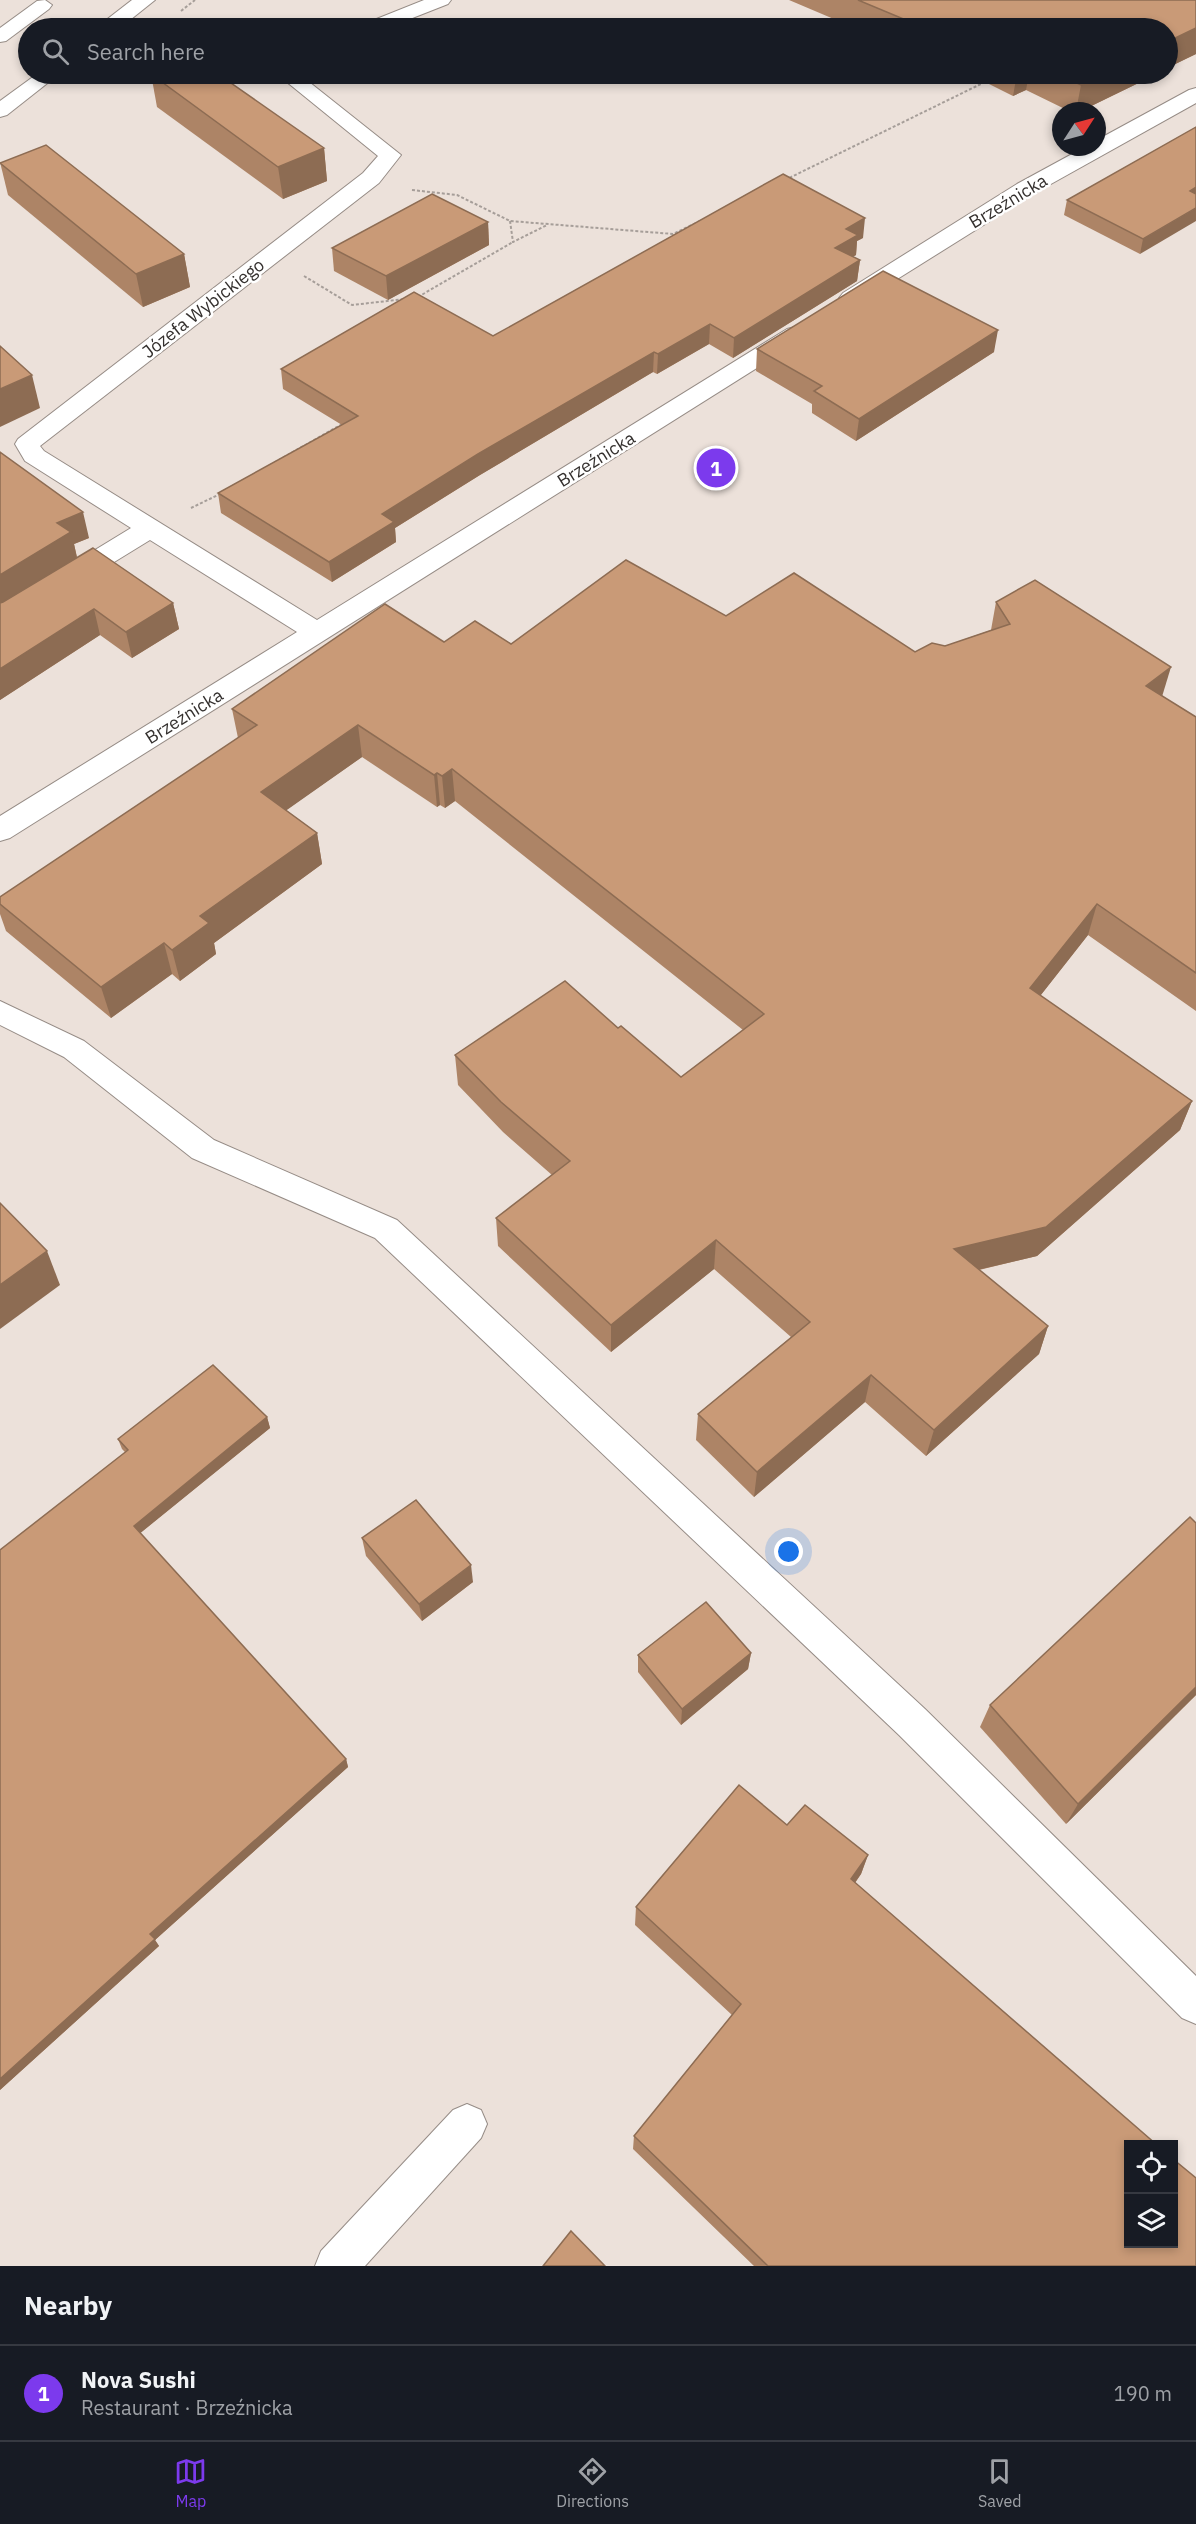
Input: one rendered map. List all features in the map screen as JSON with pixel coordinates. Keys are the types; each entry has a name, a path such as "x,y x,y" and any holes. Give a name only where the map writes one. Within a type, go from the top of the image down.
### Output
{"street":[{"path":"123,18 146,0"},
{"path":"396,18 441,0"},
{"path":"0,111 36,84"},
{"name":"Józefa Wybickiego","path":"300,84 390,155 371,178 27,444 34,456 318,633"},
{"name":"Brzeźnicka","path":"0,830 1025,189 1196,94"},
{"path":"0,620 150,528"}],"lane":[{"path":"26,18 43,5"},
{"path":"0,37 18,24"},
{"path":"0,1012 74,1049 203,1149 386,1229 912,1722 1196,2004"},
{"path":"336,2266 467,2124"}],"path":[{"path":"780,182 983,84"},
{"path":"404,190 457,195 510,220 549,224 673,234 705,219"},
{"path":"510,220 513,242"},
{"path":"298,273 352,305 415,298 549,224"},
{"path":"415,298 424,305"},
{"path":"262,471 278,459 348,421"},
{"path":"150,528 223,493"}],"building":[{"path":"858,0 1196,0 1196,28 1178,37 1178,18 901,18"},
{"path":"165,84 232,84 324,148 278,167"},
{"path":"1196,127 1196,187 1190,191 1196,194 1196,208 1143,239 1067,200"},
{"path":"46,145 184,254 136,274 0,163"},
{"path":"783,174 865,218 846,229 858,235 835,248 860,260 734,338 710,324 658,354 654,352 478,454 382,514 394,522 329,562 218,493 358,416 281,369 414,292 493,336"},
{"path":"432,194 488,222 386,276 332,248"},
{"path":"883,271 998,330 859,419 814,391 822,386 757,349"},
{"path":"0,346 32,375 0,389"},
{"path":"0,452 83,512 57,523 71,532 0,575"},
{"path":"93,548 173,603 126,632 94,609 0,669 0,603"},
{"path":"626,560 726,616 794,573 915,652 932,643 945,646 1010,624 996,602 1035,580 1171,667 1146,686 1196,717 1196,973 1097,904 1030,988 1192,1101 1046,1227 954,1249 1048,1326 934,1430 871,1375 757,1472 698,1414 810,1322 716,1240 611,1325 496,1218 570,1161 501,1102 455,1055 565,981 618,1028 621,1026 681,1077 764,1014 452,769 442,776 437,773 434,775 358,725 261,792 317,833 200,916 209,923 172,950 164,943 101,987 0,904 0,897 257,725 232,709 385,604 444,642 475,621 511,644"},
{"path":"0,1203 47,1251 0,1285"},
{"path":"213,1365 267,1417 134,1526 346,1759 150,1934 155,1939 0,2079 0,1550 128,1450 118,1439"},
{"path":"416,1500 471,1565 419,1604 362,1538"},
{"path":"1190,1517 1196,1523 1196,1687 1078,1804 990,1705"},
{"path":"706,1602 751,1653 682,1709 638,1655"},
{"path":"739,1785 787,1825 805,1805 868,1855 851,1879 1151,2140 1124,2140 1124,2248 1178,2248 1178,2163 1196,2178 1196,2266 768,2266 634,2136 741,2004 636,1907"},
{"path":"571,2231 605,2266 543,2266"}],"place":[{"name":"Nova Sushi","path":"716,468"}]}
